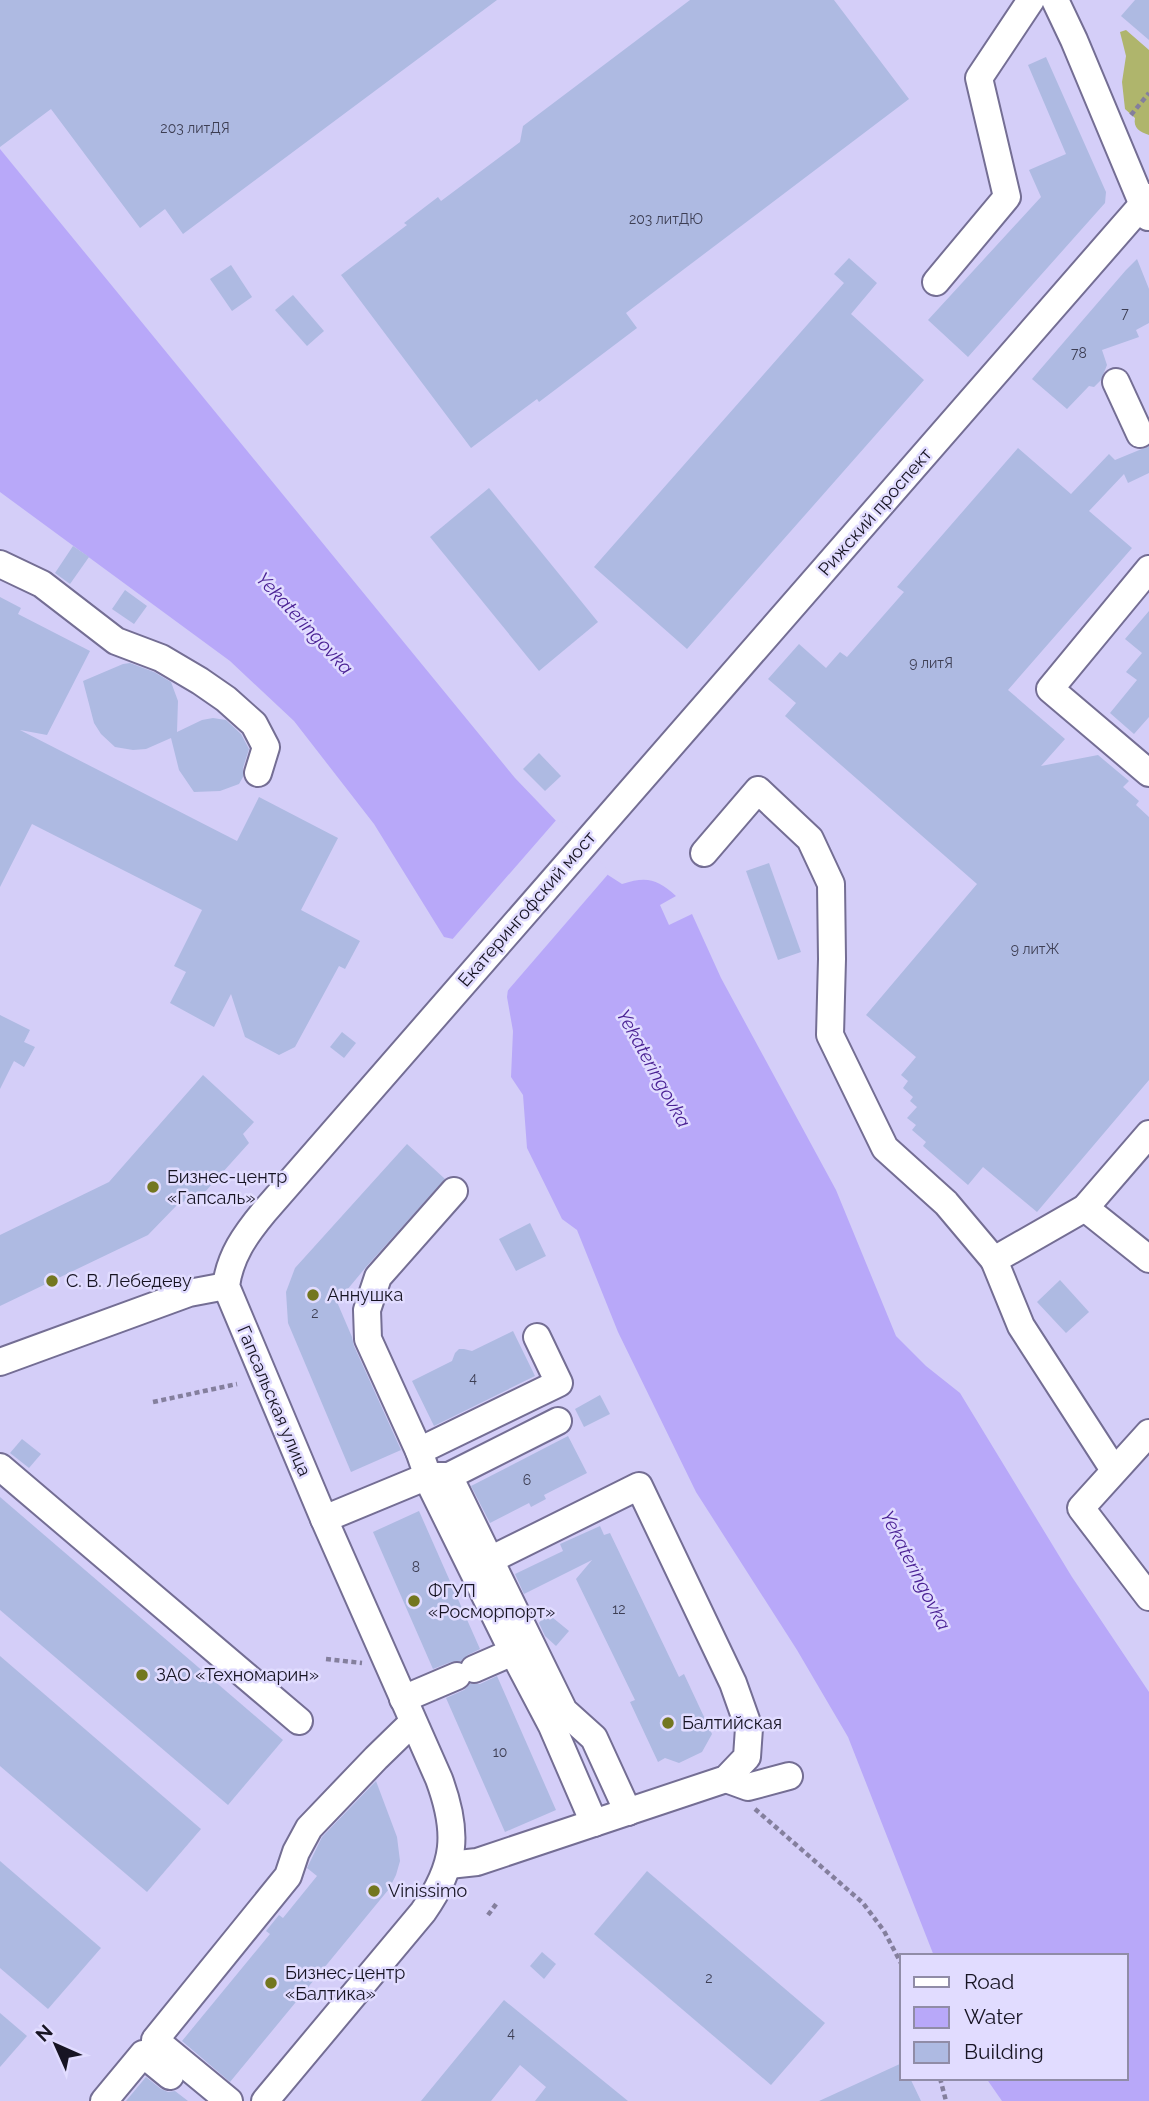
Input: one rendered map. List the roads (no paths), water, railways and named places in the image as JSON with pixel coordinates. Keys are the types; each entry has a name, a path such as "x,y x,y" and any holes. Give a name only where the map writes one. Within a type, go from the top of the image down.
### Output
{"street":[{"path":"936,282 1007,197 979,78 1031,0"},
{"path":"1055,0 1147,207"},
{"name":"Рижский проспект","path":"599,826 1147,207"},
{"path":"1116,382 1140,434"},
{"path":"0,564 41,584 116,641 161,658 226,699 254,724 266,747 258,773"},
{"path":"1149,569 1050,688 1149,773"},
{"path":"704,853 758,790 810,839 831,884 830,1035 885,1148 946,1203 994,1260 1021,1326 1114,1470"},
{"name":"Екатерингофский мост","path":"226,1286 228,1267 247,1232 599,826"},
{"path":"994,1260 1085,1208 1149,1134"},
{"path":"454,1191 378,1277 367,1310 369,1339 419,1451 439,1476 490,1560 564,1712 594,1738 628,1812"},
{"path":"1085,1208 1149,1259"},
{"path":"0,1362 189,1293 226,1286"},
{"name":"Гапсальская улица","path":"226,1286 449,1806 452,1828 449,1865"},
{"path":"419,1451 559,1383 537,1337"},
{"path":"324,1519 439,1476 558,1421"},
{"path":"1149,1433 1081,1508 1149,1597"},
{"path":"0,1466 299,1721"},
{"path":"439,1476 513,1651 552,1726 594,1823"},
{"path":"265,2101 423,1912 449,1865 477,1862 726,1779 747,1757 750,1728 733,1683 639,1486 490,1560"},
{"path":"229,2101 155,2040 288,1876 296,1852 309,1828 376,1758 408,1711 465,1672 513,1651"},
{"path":"726,1779 748,1787 789,1776"},
{"path":"104,2101 143,2054 201,2101"}],"water":[{"name":"Yekateringovka","path":"0,149 515,778 608,875 622,884 638,880 651,881 676,896 660,905 669,925 692,914 721,978 836,1190 896,1336 926,1366 960,1393 1072,1577 1149,1692 1149,2101 1002,2101 987,2080 1128,2080 1128,1954 933,1954 848,1737 797,1650 696,1492 618,1332 577,1230 562,1219 527,1148 523,1095 511,1077 513,1031 508,989 453,939 444,937 374,824 294,721 230,661 0,492"}],"place":[{"name":"Бизнес-центр «Гапсаль»","path":"153,1187"},
{"name":"С. В. Лебедеву","path":"52,1281"},
{"name":"Аннушка","path":"313,1295"},
{"name":"ФГУП «Росморпорт»","path":"414,1601"},
{"name":"ЗАО «Техномарин»","path":"142,1675"},
{"name":"Балтийская","path":"668,1723"},
{"name":"Vinissimo","path":"374,1891"},
{"name":"Бизнес-центр «Балтика»","path":"271,1983"}]}
